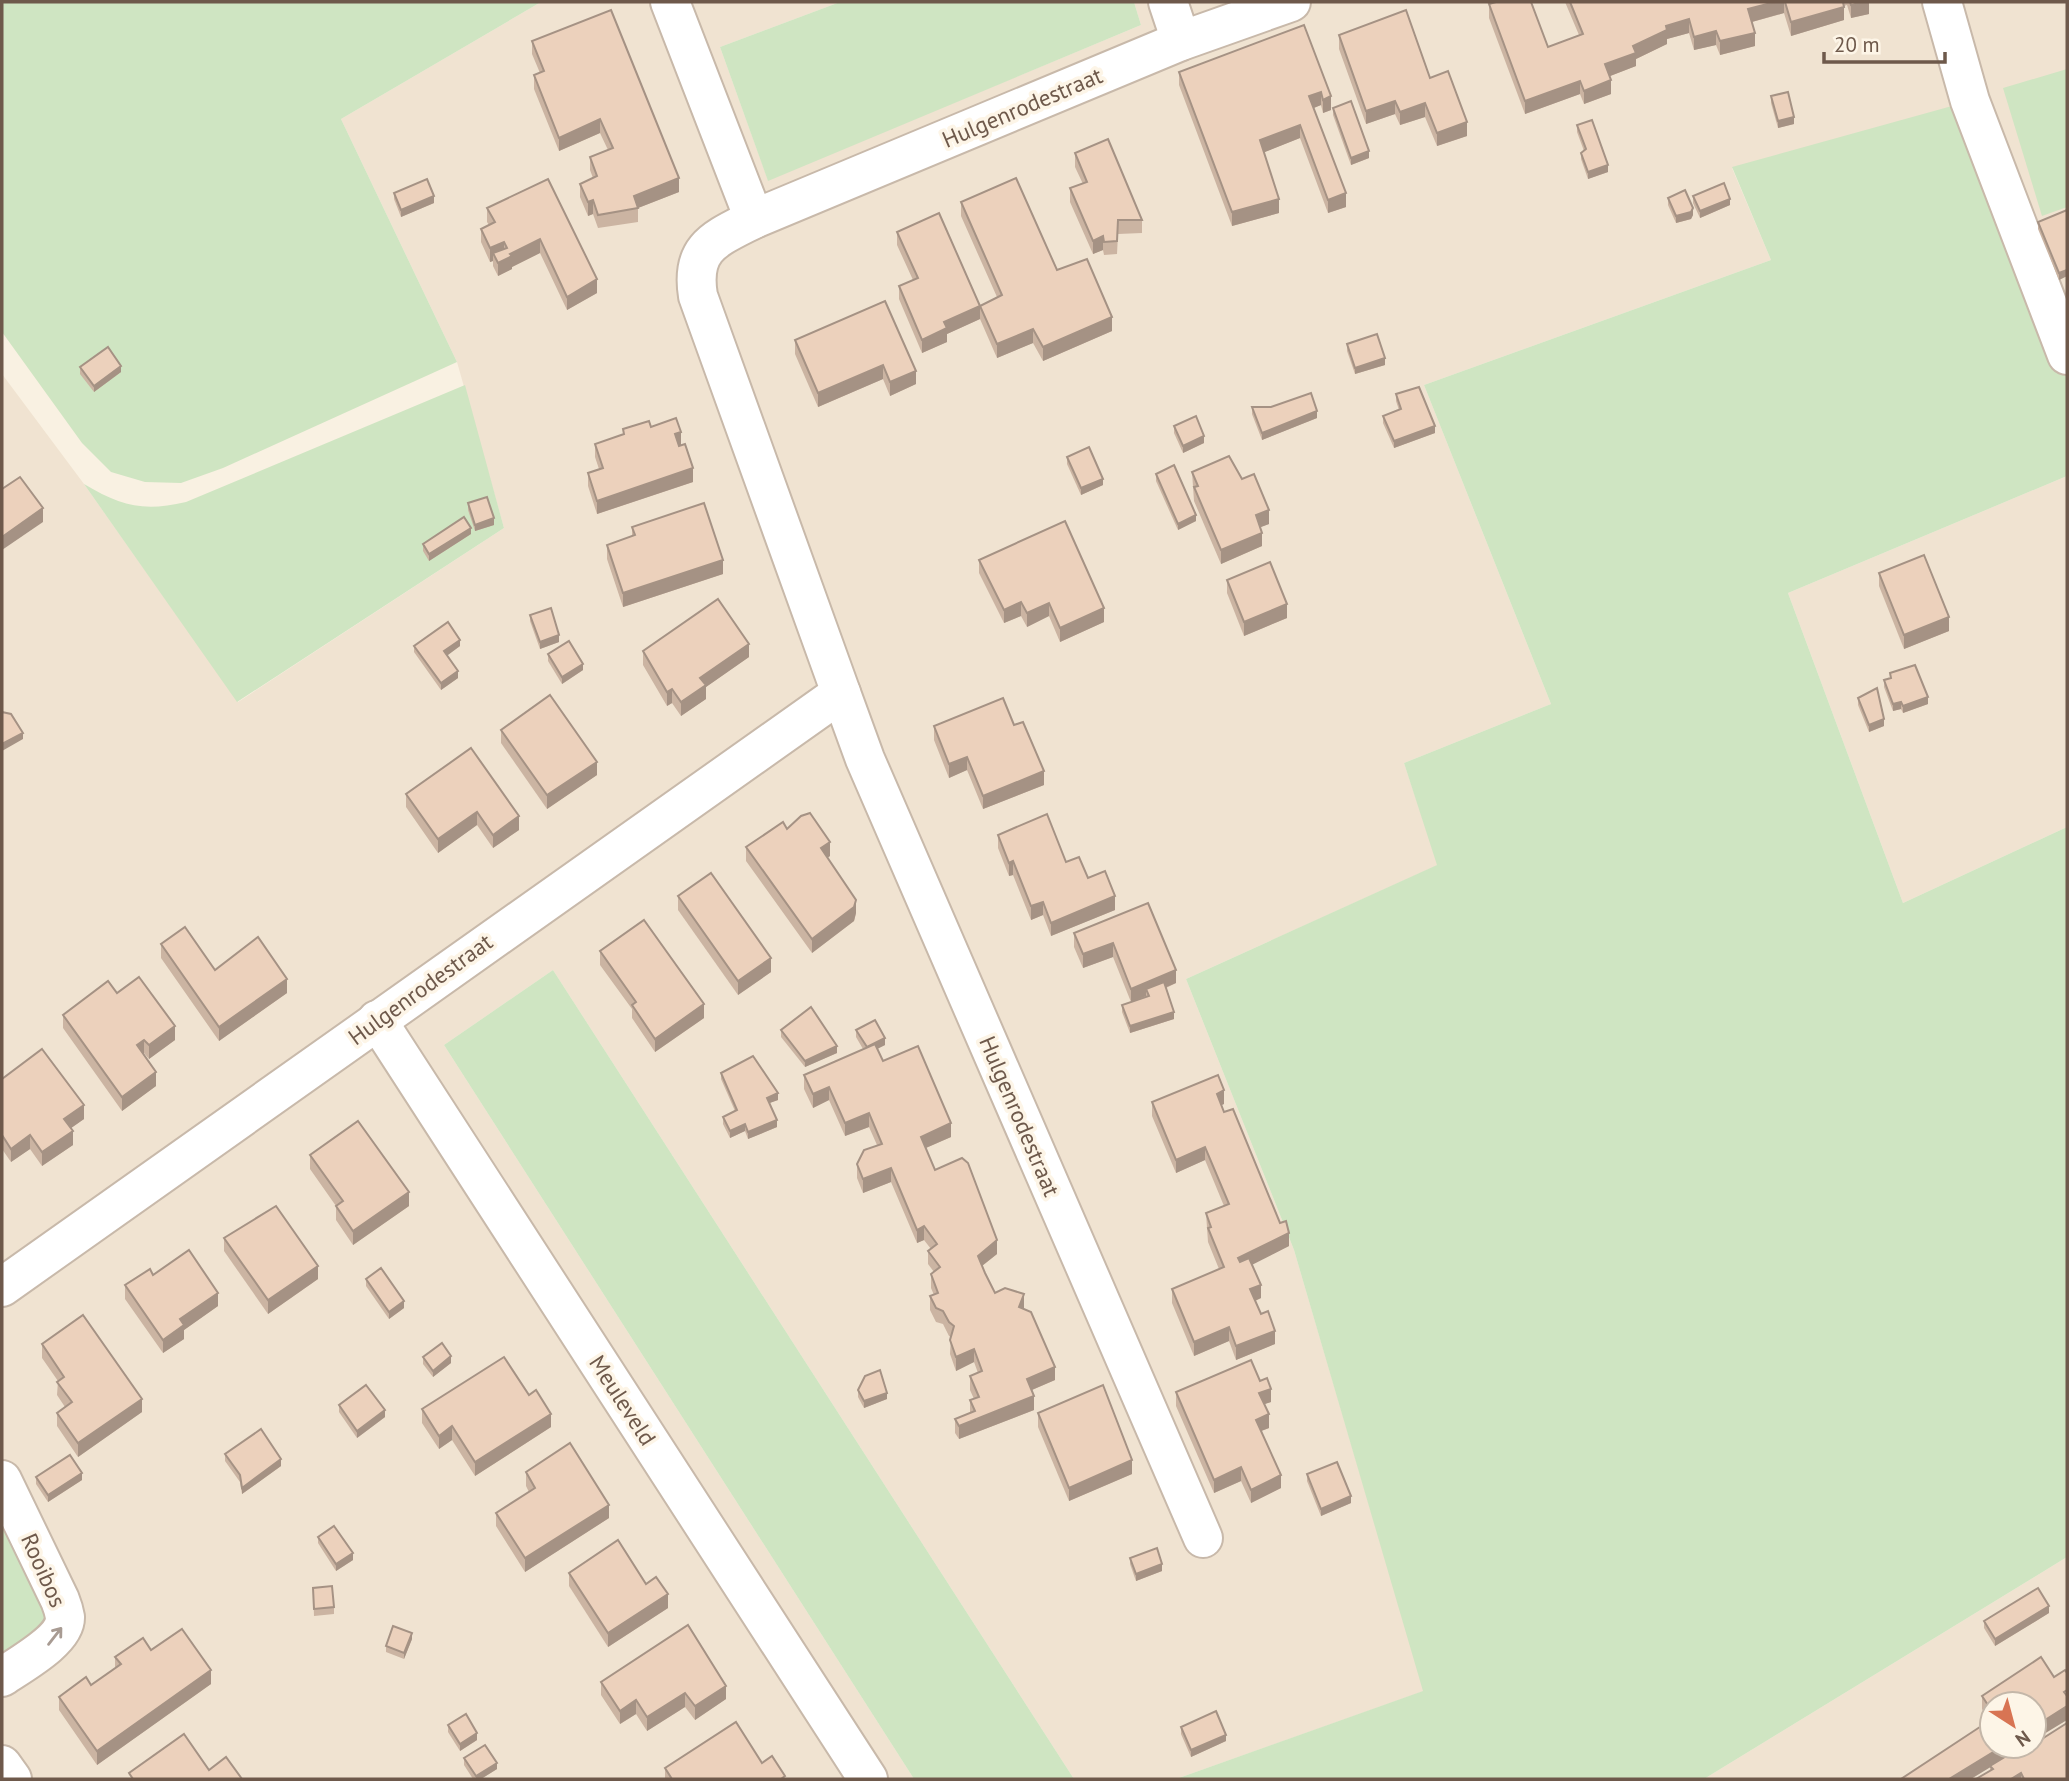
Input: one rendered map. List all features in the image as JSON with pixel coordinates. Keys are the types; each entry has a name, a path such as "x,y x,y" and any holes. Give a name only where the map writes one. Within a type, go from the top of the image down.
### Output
{"street":[{"path":"670,2 754,219"},
{"path":"1168,2 1181,41"},
{"name":"Hulgenrodestraat","path":"1203,1538 865,759 698,296 695,274 701,254 720,237 754,219 1181,41 1291,2"},
{"path":"1942,2 1970,101 2067,355"},
{"name":"Hulgenrodestraat","path":"2,1287 841,693"},
{"name":"Meuleveld","path":"377,1020 869,1779"},
{"name":"Rooibos","path":"2,1480 60,1600 65,1618 60,1633 49,1644 2,1677"},
{"path":"2,1765 12,1779"}],"shaded area":[{"path":"541,2 840,2 720,47 768,180 1141,25 1134,2 2067,2 2067,329 1732,168 1771,260 1424,385 1551,704 1404,763 1438,865 1186,979 1294,1250 1424,1691 1176,1779 1074,1779 553,970 444,1045 914,1779 2,1779 2,374 84,484 238,702 504,528 457,362 341,119"},
{"path":"2067,476 2067,827 1903,903 1788,593"},
{"path":"2067,1557 2067,1779 1704,1779"}],"green space":[{"path":"2,2 541,2 341,119 457,362 223,468 181,483 145,482 111,472 82,443 2,332"},
{"path":"840,2 1134,2 1141,25 768,181 720,47"},
{"path":"2067,69 2067,207 2042,216 2003,88"},
{"path":"1970,101 2067,329 2067,476 1788,593 1903,903 2067,827 2067,1557 1704,1779 1176,1779 1423,1691 1294,1250 1186,979 1437,865 1404,763 1551,704 1424,385 1771,260 1732,167"},
{"path":"465,385 504,528 237,702 84,484 109,498 133,505 157,506 186,502"},
{"path":"553,970 1074,1779 914,1779 444,1045"},
{"path":"2,1511 51,1622 2,1663"}],"building":[{"path":"1531,2 1548,47 1583,34 1570,2 1775,2 1748,9 1755,33 1720,41 1716,31 1694,37 1689,19 1666,26 1667,30 1633,46 1636,53 1605,64 1611,80 1584,91 1580,81 1525,101 1489,4"},
{"path":"1785,2 1843,2 1844,7 1791,22"},
{"path":"611,10 679,178 634,196 638,208 598,215 593,200 588,202 580,184 597,176 590,157 613,148 600,119 559,138 534,75 544,71 532,41"},
{"path":"1406,10 1430,78 1448,71 1467,122 1437,133 1425,103 1400,112 1395,101 1366,111 1339,35"},
{"path":"1304,25 1331,96 1323,100 1321,92 1309,96 1346,193 1328,200 1300,125 1260,140 1279,199 1232,212 1179,72"},
{"path":"1788,92 1794,117 1778,121 1771,96"},
{"path":"1351,101 1369,151 1351,158 1333,108"},
{"path":"1592,120 1608,165 1588,172 1581,153 1586,149 1577,125"},
{"path":"1108,139 1142,220 1118,220 1117,241 1104,242 1103,236 1093,241 1070,188 1087,182 1075,153"},
{"path":"1016,178 1057,270 1087,259 1112,317 1043,347 1033,329 997,344 980,306 1002,295 961,202"},
{"path":"427,179 434,196 401,210 394,193"},
{"path":"548,179 597,279 567,297 540,239 498,263 493,253 507,248 504,242 490,248 481,229 495,222 487,208"},
{"path":"1724,183 1730,199 1700,211 1693,196"},
{"path":"1685,190 1693,208 1691,212 1676,216 1668,198"},
{"path":"2067,210 2067,270 2059,273 2038,222"},
{"path":"939,213 980,306 944,322 947,328 922,340 899,286 918,278 897,232"},
{"path":"885,301 916,371 890,382 883,365 818,393 795,340"},
{"path":"1377,334 1385,358 1355,368 1347,344"},
{"path":"108,347 121,366 94,386 80,367"},
{"path":"1419,387 1435,426 1394,441 1383,416 1401,409 1396,394"},
{"path":"1311,393 1317,411 1262,433 1252,407 1271,407"},
{"path":"1196,416 1204,436 1183,446 1174,426"},
{"path":"676,418 681,432 675,434 679,446 685,444 693,468 597,501 588,473 603,468 595,444 624,434 623,429 649,421 651,427"},
{"path":"1089,447 1103,479 1081,488 1067,457"},
{"path":"1229,456 1242,479 1254,474 1269,510 1256,515 1262,533 1221,550 1194,487 1198,486 1192,472"},
{"path":"1174,465 1196,515 1178,524 1156,474"},
{"path":"20,477 43,508 2,537 2,489"},
{"path":"487,497 494,518 475,525 468,503"},
{"path":"704,503 723,560 623,593 607,545 635,535 632,527"},
{"path":"464,517 471,528 429,554 423,544"},
{"path":"1065,521 1104,608 1060,628 1049,603 1027,613 1021,602 1004,610 979,560"},
{"path":"1924,555 1949,617 1904,635 1879,573"},
{"path":"1270,562 1287,604 1244,622 1227,580"},
{"path":"718,599 749,644 700,678 706,685 681,702 672,689 667,692 643,651"},
{"path":"551,608 559,635 540,642 530,615"},
{"path":"448,622 460,640 444,651 458,671 441,683 414,646"},
{"path":"569,641 583,664 562,677 548,654"},
{"path":"1915,665 1928,697 1903,706 1901,702 1893,704 1884,680 1891,678 1890,673"},
{"path":"1877,688 1884,719 1869,725 1858,698"},
{"path":"550,695 597,762 547,795 501,730"},
{"path":"1003,698 1014,725 1023,722 1044,771 983,796 967,757 949,764 934,726"},
{"path":"2,712 11,714 23,733 2,744"},
{"path":"471,748 519,816 493,835 477,812 438,839 406,794"},
{"path":"810,813 830,842 821,848 856,900 854,907 812,939 746,847 783,822 787,829 801,816"},
{"path":"1047,814 1066,862 1079,857 1088,878 1105,871 1115,896 1051,923 1043,902 1031,906 1013,861 1009,863 998,835"},
{"path":"711,873 771,958 738,981 678,896"},
{"path":"1148,903 1176,970 1131,989 1113,943 1083,954 1074,933"},
{"path":"644,920 704,1004 655,1039 632,1005 636,1002 600,951"},
{"path":"185,927 215,970 258,937 287,979 219,1027 161,944"},
{"path":"139,977 175,1026 149,1045 144,1040 137,1045 156,1072 122,1097 63,1015 108,981 117,993"},
{"path":"1164,982 1174,1012 1130,1026 1122,1005 1149,996 1146,989"},
{"path":"811,1007 837,1046 805,1061 781,1030"},
{"path":"875,1020 885,1038 867,1047 856,1030"},
{"path":"875,1044 883,1061 918,1046 951,1123 921,1137 935,1170 962,1158 968,1163 997,1240 978,1256 985,1273 995,1293 1005,1288 1024,1294 1019,1307 1031,1312 1055,1367 1027,1379 1034,1396 959,1426 955,1419 975,1411 970,1400 979,1397 970,1376 982,1371 974,1349 956,1357 950,1340 954,1326 943,1311 936,1308 930,1296 938,1293 931,1274 940,1267 928,1251 937,1244 924,1226 917,1230 891,1168 863,1179 857,1164 864,1150 882,1144 869,1113 845,1123 829,1087 813,1094 804,1075"},
{"path":"42,1049 84,1105 64,1119 73,1131 42,1152 30,1135 11,1149 2,1135 2,1079"},
{"path":"753,1056 778,1093 767,1098 777,1120 748,1132 745,1124 730,1131 723,1117 737,1110 721,1073"},
{"path":"1218,1075 1224,1090 1217,1094 1224,1112 1233,1109 1280,1223 1286,1221 1289,1233 1238,1258 1240,1262 1249,1258 1261,1285 1250,1289 1261,1314 1268,1311 1275,1331 1236,1346 1229,1327 1194,1342 1172,1289 1224,1267 1208,1228 1211,1227 1206,1213 1229,1204 1205,1147 1176,1160 1152,1102"},
{"path":"358,1121 409,1192 353,1231 336,1206 343,1201 310,1155"},
{"path":"276,1206 318,1266 268,1300 224,1238"},
{"path":"189,1250 218,1293 180,1319 184,1325 163,1340 125,1285 150,1269 153,1275"},
{"path":"381,1268 404,1301 389,1312 366,1279"},
{"path":"83,1315 142,1399 78,1443 57,1413 72,1402 57,1382 64,1377 42,1344"},
{"path":"442,1343 451,1356 433,1371 423,1357"},
{"path":"504,1357 529,1395 536,1390 551,1414 475,1462 452,1426 439,1436 422,1409"},
{"path":"1251,1360 1260,1381 1267,1378 1271,1389 1259,1393 1269,1414 1256,1420 1281,1475 1251,1490 1241,1467 1214,1480 1176,1392"},
{"path":"880,1370 887,1393 864,1401 858,1390 865,1376"},
{"path":"366,1385 385,1410 357,1431 339,1405"},
{"path":"1103,1385 1132,1460 1069,1488 1038,1413"},
{"path":"261,1429 281,1459 242,1488 240,1475 225,1454"},
{"path":"570,1443 609,1505 525,1558 496,1513 535,1488 526,1472"},
{"path":"70,1455 82,1473 48,1495 36,1477"},
{"path":"1337,1462 1351,1496 1321,1509 1307,1474"},
{"path":"334,1526 353,1553 336,1564 318,1537"},
{"path":"618,1540 646,1584 656,1577 668,1594 608,1633 569,1573"},
{"path":"1157,1548 1162,1564 1136,1574 1130,1558"},
{"path":"332,1586 334,1607 314,1609 313,1588"},
{"path":"2038,1588 2049,1606 1995,1639 1984,1621"},
{"path":"688,1625 726,1686 695,1706 685,1693 647,1717 636,1700 620,1711 601,1682"},
{"path":"393,1626 412,1633 404,1653 386,1646"},
{"path":"182,1629 211,1670 97,1751 59,1697 86,1677 91,1685 121,1664 115,1657 143,1638 151,1650"},
{"path":"2041,1657 2054,1677 2065,1670 2067,1673 2067,1690 2064,1692 2067,1706 2048,1718 2048,1690 1991,1690"},
{"path":"1216,1711 1226,1735 1191,1750 1181,1727"},
{"path":"466,1714 477,1733 460,1744 448,1725"},
{"path":"736,1722 762,1763 772,1756 785,1776 781,1779 672,1779 665,1768"},
{"path":"2067,1723 2067,1779 2024,1779 2021,1773 2011,1779 1976,1779 1993,1769 1990,1766 2000,1760 2048,1760 2048,1735"},
{"path":"1978,1728 1980,1760 1949,1779 1901,1779"},
{"path":"184,1734 209,1770 226,1757 242,1779 133,1779 129,1773"},
{"path":"485,1745 497,1763 476,1776 464,1758"}]}
